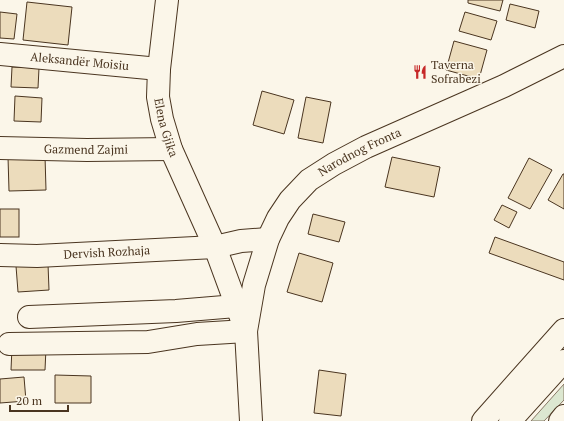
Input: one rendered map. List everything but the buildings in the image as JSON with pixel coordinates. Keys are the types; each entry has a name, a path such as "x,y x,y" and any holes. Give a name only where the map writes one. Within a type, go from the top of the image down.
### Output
{"main road":[{"name":"Elena Gjika","path":"167,0 159,69 158,97 162,119 171,149 215,247 246,331 250,421"},
{"name":"Aleksandër Moisiu","path":"0,54 159,69"},
{"name":"Narodnog Fronta","path":"246,331 254,285 268,239 278,218 290,200 309,180 334,164 366,147 504,86 564,56"},
{"name":"Gazmend Zajmi","path":"0,148 80,150 171,149"},
{"path":"215,247 241,240 268,239"},
{"name":"Dervish Rozhaja","path":"0,255 37,256 215,247"},
{"path":"29,316 169,311 236,306"},
{"path":"483,421 564,330"},
{"path":"9,344 148,342 197,334 246,331"},
{"path":"510,421 564,361"},
{"path":"560,421 564,416"}],"green space":[{"path":"564,384 564,400 544,421 531,421"}],"place":[{"name":"Taverna Sofrabezi","path":"420,72"}]}
